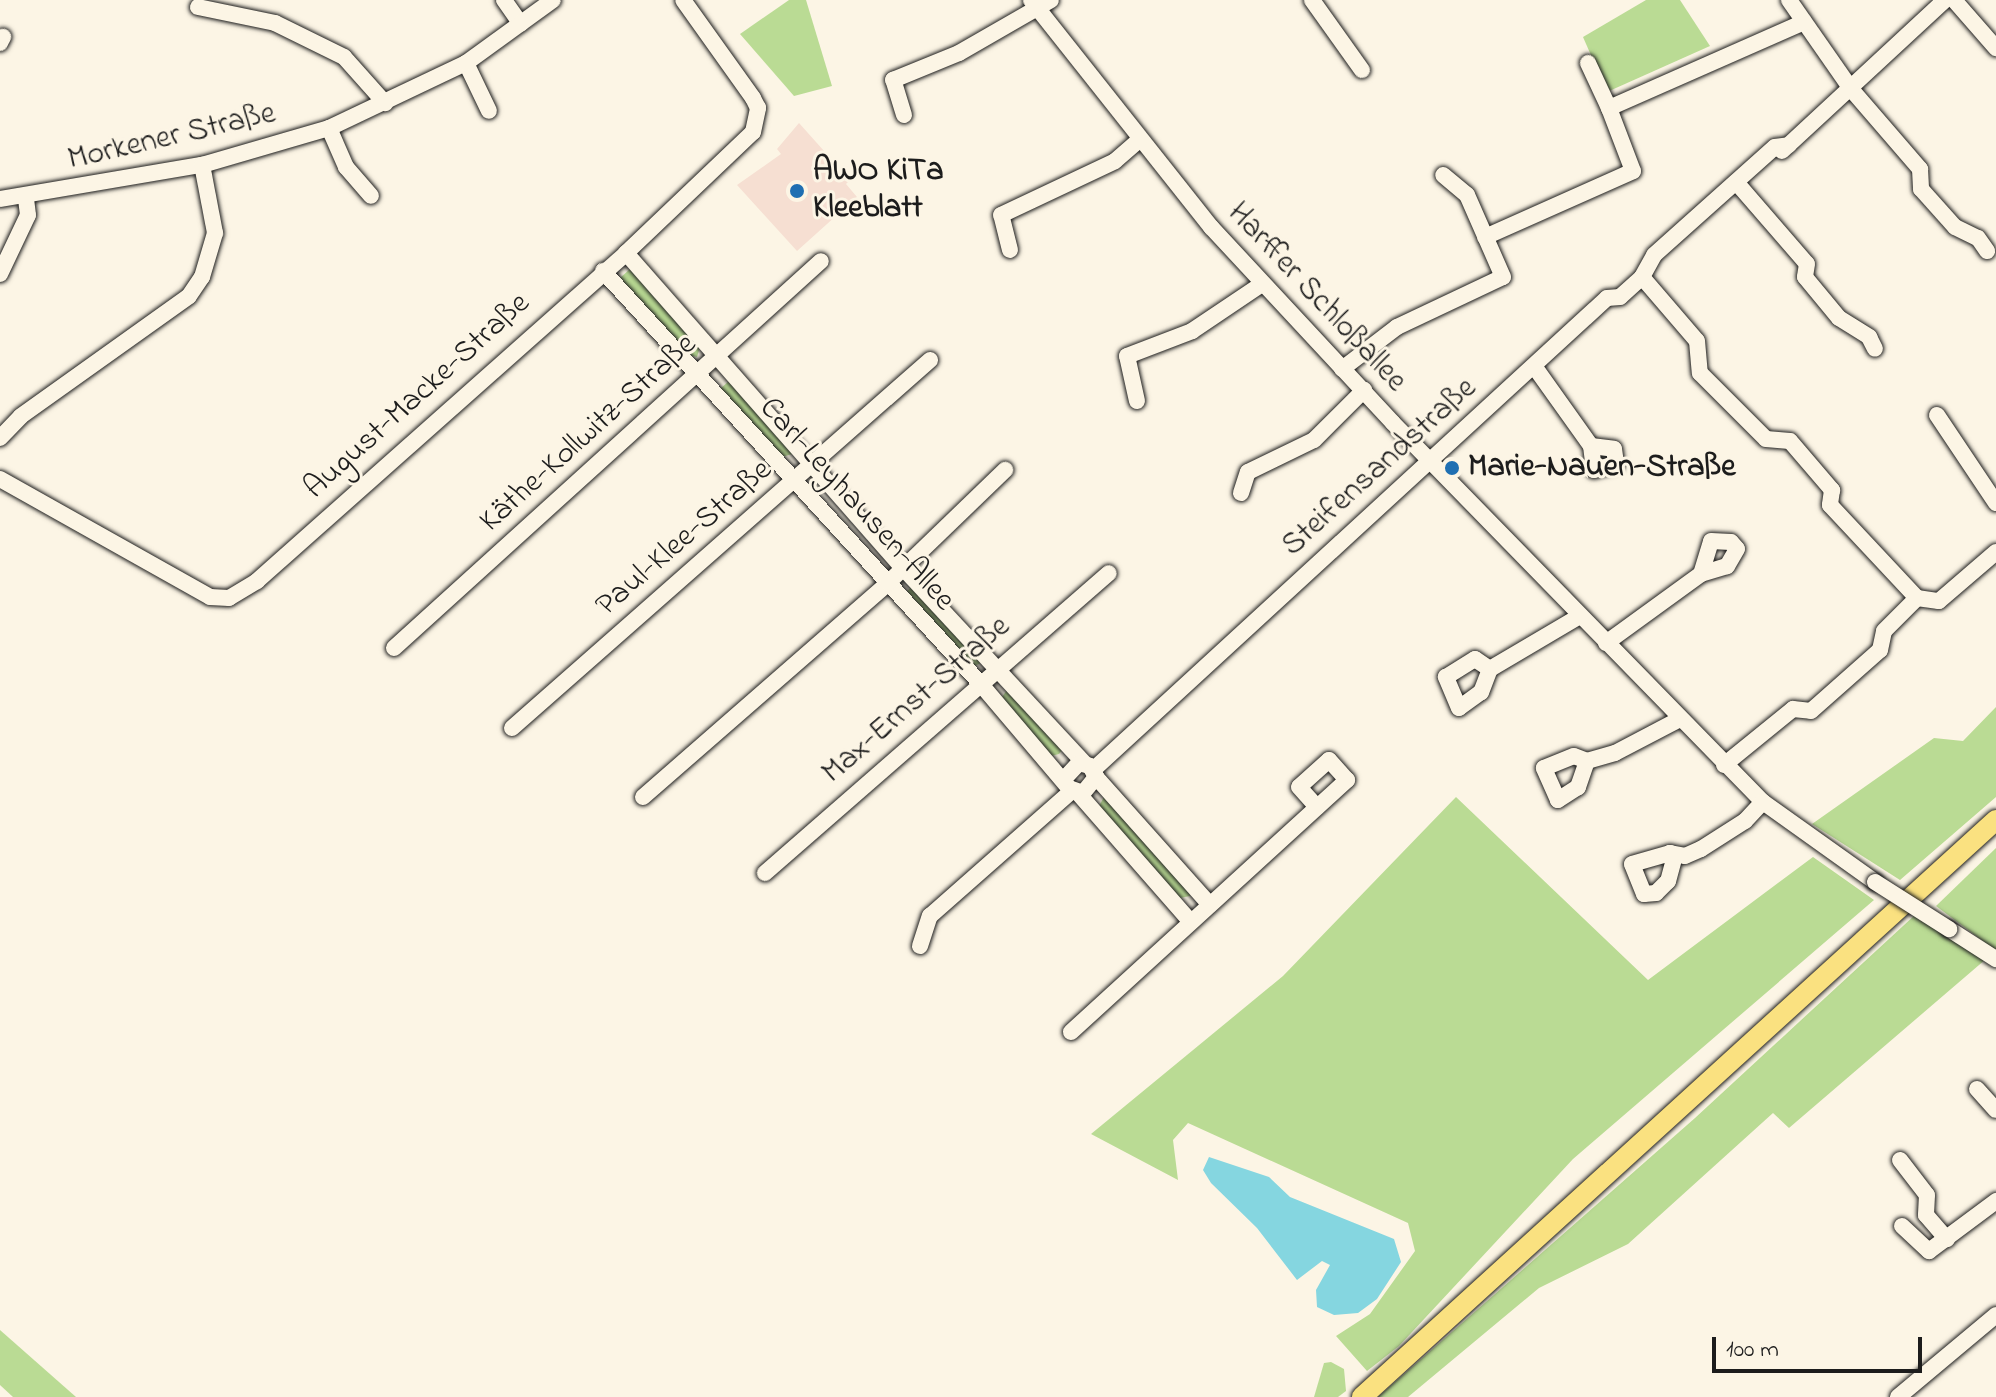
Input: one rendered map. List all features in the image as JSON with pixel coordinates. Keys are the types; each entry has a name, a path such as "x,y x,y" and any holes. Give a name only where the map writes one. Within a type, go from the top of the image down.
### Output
{"main road":[{"path":"1362,1397 1996,820"}],"street":[{"path":"504,0 521,24"},
{"name":"Morkener Straße","path":"0,199 26,198 202,165 329,128 466,63 553,0"},
{"name":"August-Macke-Straße","path":"0,479 210,597 229,598 257,581 626,253 753,132 758,108 683,0"},
{"path":"1312,0 1362,70"},
{"path":"1789,0 1851,89 1920,169 1921,189 1955,227 1978,238 1987,251"},
{"name":"Steifensandstraße","path":"1091,770 1607,298 1620,297 1645,272 1681,244 1682,231 1739,179 1756,177 1945,0"},
{"path":"1954,0 1996,48"},
{"path":"904,115 893,80 959,53 1040,3"},
{"name":"Harffer Schloßallee","path":"1040,3 1139,140 1262,284 1724,765 1763,802 1875,882 1996,959"},
{"path":"198,7 275,23 344,57 385,103"},
{"path":"1609,108 1804,22"},
{"path":"466,63 489,111"},
{"path":"1485,237 1633,171 1588,63"},
{"path":"329,128 346,167 371,196"},
{"path":"1010,250 1001,215 1115,161 1139,140"},
{"path":"0,438 21,416 189,296 202,277 215,233 202,165"},
{"path":"1342,369 1397,327 1503,277 1467,195 1443,175"},
{"path":"1739,179 1807,264 1805,277 1839,318 1869,337 1875,349"},
{"path":"0,274 28,215 26,198"},
{"name":"Carl-Leyhausen-Allee","path":"626,253 903,568 1091,770 1210,905"},
{"name":"Käthe-Kollwitz-Straße","path":"394,648 821,261"},
{"name":"Carl-Leyhausen-Allee","path":"603,271 979,682 1191,922"},
{"path":"1645,272 1697,341 1700,373 1766,439 1790,441 1832,490 1830,505 1917,598 1939,601 1996,552"},
{"path":"1137,401 1127,356 1192,331 1262,284"},
{"name":"Paul-Klee-Straße","path":"512,728 930,360"},
{"path":"1534,366 1591,446"},
{"path":"1241,493 1248,472 1314,440 1364,390"},
{"path":"1937,415 1996,503"},
{"path":"643,797 888,583 1005,470"},
{"name":"Max-Ernst-Straße","path":"765,873 995,667 1109,573"},
{"path":"1606,643 1701,574"},
{"path":"1724,765 1793,709 1811,711 1880,650 1884,631 1917,598"},
{"path":"1490,669 1580,616"},
{"path":"1587,761 1615,753 1680,719"},
{"path":"920,946 930,916 1072,787 1092,787 1091,770 1072,765 1072,787"},
{"path":"1670,853 1685,856 1726,836 1763,802"},
{"path":"1071,1032 1317,807"},
{"path":"1977,1089 1996,1110"},
{"path":"1900,1160 1927,1195 1926,1215 1947,1239"},
{"path":"1902,1226 1925,1252 1996,1201"},
{"path":"1898,1397 1996,1315"}],"shaded area":[{"name":"AWO KiTa Kleeblatt","path":"799,123 850,180 846,184 857,197 797,251 737,185 781,154 777,149"}],"green space":[{"path":"789,0 806,0 832,86 794,96 740,34"},
{"path":"1646,0 1680,0 1710,46 1607,92 1583,37"},
{"path":"630,269 700,347 697,357 688,355 620,278"},
{"path":"729,381 792,449 792,454 782,457 720,389"},
{"path":"914,585 982,661 979,664 974,666 907,591"},
{"path":"1007,690 1062,750 1059,754 1051,756 1000,700"},
{"path":"1996,707 1996,797 1900,880 1812,824 1934,738 1963,741"},
{"path":"1104,797 1192,890 1190,896 1180,898 1098,808"},
{"path":"1456,797 1648,980 1813,857 1874,900 1573,1159 1399,1346 1367,1371 1336,1336 1370,1314 1415,1251 1408,1223 1188,1123 1173,1140 1178,1180 1091,1134 1283,976"},
{"path":"1996,848 1996,949 1995,950 1936,906"},
{"path":"1916,914 1986,959 1789,1128 1773,1113 1628,1244 1539,1288 1408,1397 1378,1397 1695,1118"},
{"path":"0,1330 76,1397 13,1397 0,1385"},
{"path":"1331,1362 1344,1369 1346,1391 1338,1397 1314,1397 1324,1363"}],"water":[{"path":"1209,1157 1269,1177 1290,1197 1394,1239 1401,1262 1377,1299 1358,1313 1334,1315 1317,1307 1316,1290 1330,1265 1322,1261 1297,1280 1257,1228 1211,1183 1203,1170"}],"place":[{"name":"AWO KiTa Kleeblatt","path":"797,191"},
{"name":"Marie-Nauen-Straße","path":"1452,468"}]}
